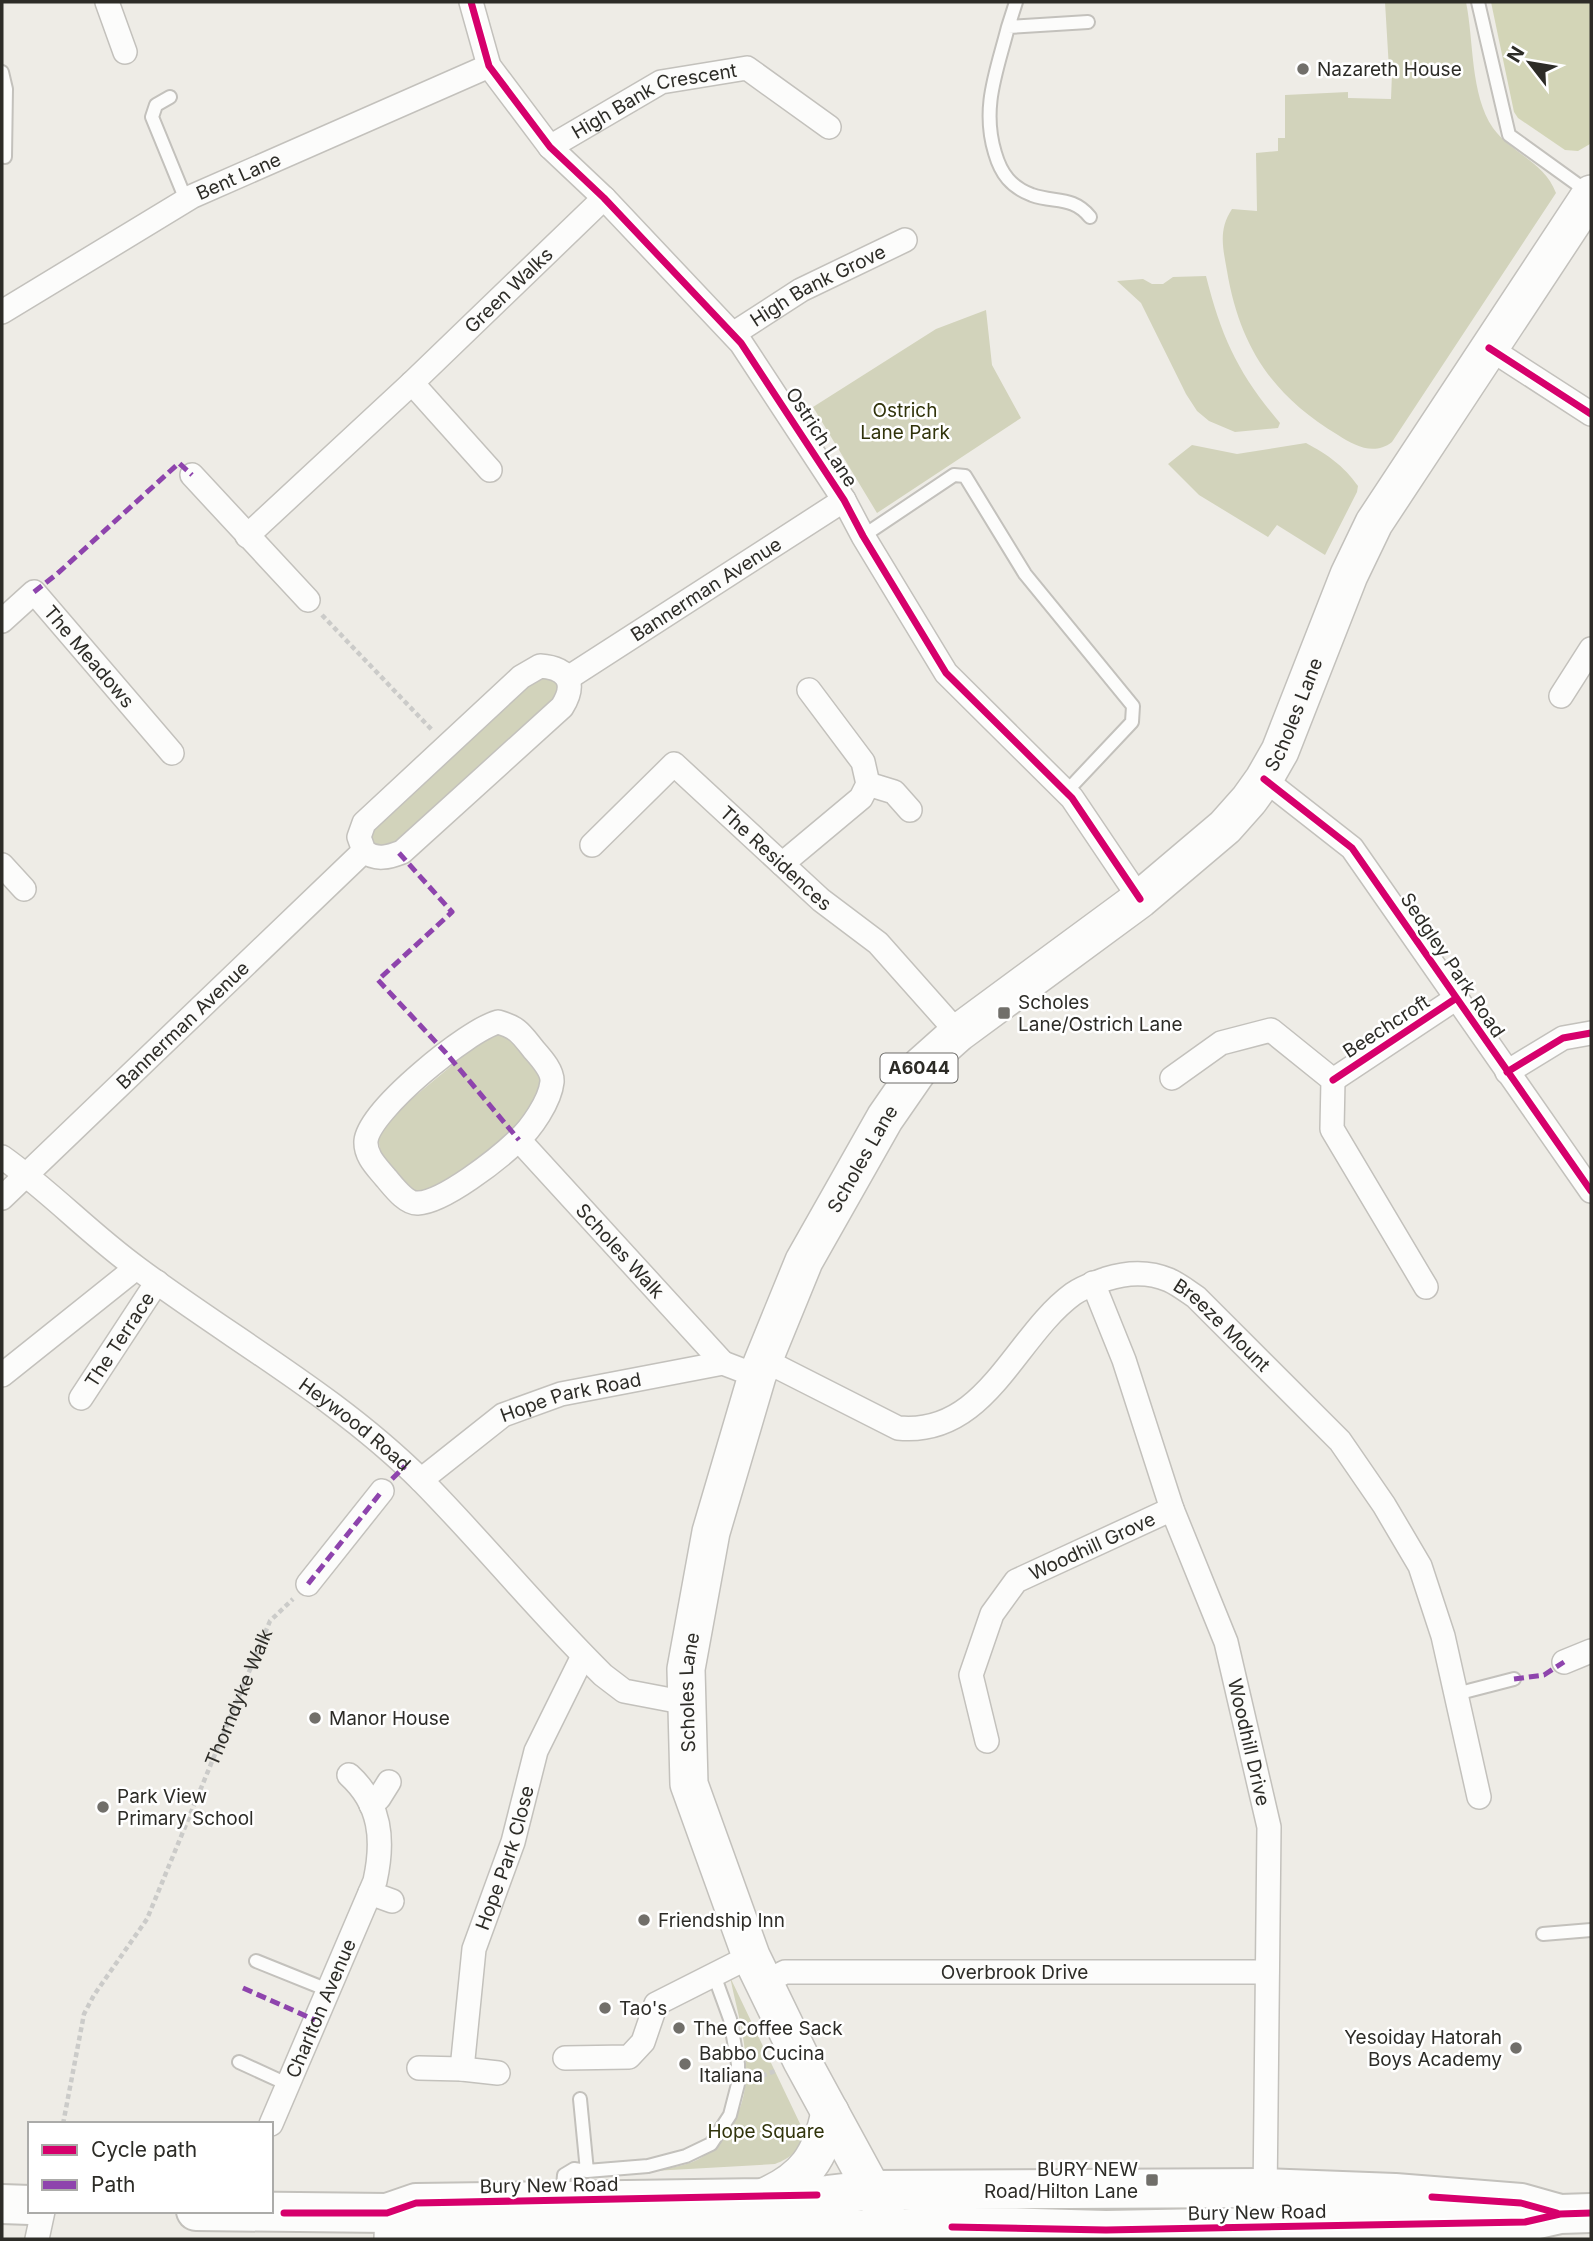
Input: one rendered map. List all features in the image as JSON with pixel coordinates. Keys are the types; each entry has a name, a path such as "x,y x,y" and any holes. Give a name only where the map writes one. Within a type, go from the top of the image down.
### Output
{"highway":[{"name":"Bury New Road","path":"389,2222 416,2203 762,2198 873,2190 1265,2188 1395,2193 1521,2203 1576,2214"},
{"path":"2,2204 28,2205"},
{"name":"Bury New Road","path":"265,2213 389,2222 414,2229 746,2236 979,2233 1106,2235 1525,2222 1576,2214"}],"main road":[{"name":"Scholes Lane","path":"873,2190 802,2061 758,1969 688,1784 686,1669 711,1532 746,1367 885,1118 921,1066 958,1032 1140,899 1225,827 1264,779 1280,751 1349,575 1374,523 1591,194"},
{"path":"762,2198 787,2186 812,2161 821,2147 830,2112"},
{"name":"A6044","path":"873,2190 895,2234"}],"street":[{"path":"107,2 125,51"},
{"name":"Ostrich Lane","path":"471,2 489,66 550,147 604,198 741,343 844,500 946,673 1066,792 1140,899"},
{"name":"Bent Lane","path":"2,312 186,200 489,66"},
{"name":"High Bank Crescent","path":"550,147 661,82 747,68 829,127"},
{"name":"Green Walks","path":"247,536 412,383 604,198"},
{"name":"High Bank Grove","path":"733,334 801,290 905,240"},
{"path":"1489,348 1591,414"},
{"path":"412,383 490,470"},
{"path":"191,475 308,600"},
{"name":"Bannerman Avenue","path":"568,678 844,500"},
{"name":"The Meadows","path":"2,621 34,592 172,753"},
{"path":"1560,696 1591,649"},
{"path":"540,666 551,667 568,678 571,686 562,707 402,852 375,857 364,851 359,837 364,823 447,746 533,669 540,666"},
{"path":"782,864 861,798 868,784 863,762 809,690"},
{"name":"The Residences","path":"592,845 674,764 821,900 878,943 958,1032"},
{"name":"Sedgley Park Road","path":"1264,779 1352,848 1591,1191"},
{"path":"868,784 894,792 910,810"},
{"name":"Bannerman Avenue","path":"2,1198 364,851"},
{"path":"2,865 24,888"},
{"name":"Beechcroft","path":"1334,1080 1455,999"},
{"path":"498,1022 514,1027 549,1071 552,1081 542,1110 519,1140 485,1168 448,1192 422,1203 413,1203 396,1190 369,1157 366,1140 369,1129 391,1102 446,1053 488,1024 498,1022"},
{"name":"Beechcroft","path":"1172,1078 1221,1043 1271,1030 1334,1080"},
{"path":"1507,1072 1563,1038 1591,1033"},
{"name":"Beechcroft","path":"1334,1080 1332,1129 1426,1287"},
{"name":"Scholes Walk","path":"519,1140 746,1367"},
{"name":"Heywood Road","path":"2,1157 136,1268 267,1357 367,1432 400,1479 583,1656 624,1692 687,1703"},
{"path":"2,1375 136,1268"},
{"name":"Breeze Mount","path":"746,1367 898,1428 912,1430 944,1421 970,1408 1056,1308 1074,1293 1123,1273 1147,1273 1170,1281 1196,1297 1340,1441 1384,1505 1420,1566 1443,1636 1479,1797"},
{"name":"The Terrace","path":"81,1398 157,1282"},
{"name":"Woodhill Drive","path":"1093,1283 1124,1360 1172,1509 1226,1642 1269,1828 1266,2228"},
{"name":"Hope Park Road","path":"400,1479 503,1415 561,1394 746,1367"},
{"path":"308,1584 400,1479"},
{"name":"Woodhill Grove","path":"987,1741 971,1675 992,1614 1016,1581 1172,1509"},
{"path":"1564,1662 1591,1651"},
{"name":"Hope Park Close","path":"462,2069 474,1949 513,1842 536,1751 583,1656"},
{"name":"Charlton Avenue","path":"272,2122 370,1893 381,1855 378,1824 371,1805 363,1788 349,1775"},
{"path":"371,1805 389,1782"},
{"path":"370,1893 392,1901"},
{"name":"Overbrook Drive","path":"565,2058 629,2057 643,2042 656,2004 714,1975 758,1969 785,1972 1267,1972"},
{"path":"419,2068 462,2069 498,2074"},
{"path":"37,2239 43,2213"}],"lane":[{"path":"1016,2 989,100 989,134 998,163 1005,177 1018,188 1039,197 1074,203 1082,207 1090,217"},
{"path":"1478,2 1509,135 1591,194"},
{"path":"1008,27 1088,22"},
{"path":"2,72 6,89 5,157"},
{"path":"170,97 156,105 152,117 186,200"},
{"path":"863,536 954,475 965,476 1025,574 1133,706 1132,722 1066,792"},
{"path":"1456,1694 1514,1679"},
{"path":"1543,1934 1591,1930"},
{"path":"256,1961 328,1990"},
{"path":"562,2200 564,2175 574,2169 587,2171 648,2165 686,2156 711,2144 730,2115 738,2084 738,2064 730,2019 714,1975"},
{"path":"239,2062 287,2084"},
{"path":"580,2099 587,2171"}],"path":[{"path":"308,600 447,746"},
{"path":"738,2084 802,2061"}],"green space":[{"path":"1385,2 1466,2 1476,83 1486,114 1501,137 1544,173 1556,193 1392,442 1371,449 1351,443 1315,420 1277,386 1263,366 1250,346 1233,298 1224,255 1223,232 1232,209 1257,211 1256,153 1278,151 1278,138 1285,138 1285,95 1348,92 1348,98 1391,99 1392,73 1389,69"},
{"path":"1491,2 1591,2 1590,144 1578,151 1565,150 1518,118 1514,112"},
{"path":"1206,276 1218,319 1233,354 1253,388 1280,423 1278,428 1235,432 1209,421 1197,411 1141,303 1117,281 1143,279 1152,284 1163,284 1173,277"},
{"name":"Ostrich Lane Park","path":"986,310 992,365 1021,418 877,513 813,407 936,329"},
{"path":"1306,443 1335,461 1358,486 1325,555 1277,525 1268,537 1199,495 1168,464 1192,445 1237,454"},
{"path":"549,676 558,679 560,688 557,697 397,843 389,848 371,844 367,836 535,678"},
{"path":"503,1030 545,1077 534,1112 462,1175 417,1195 385,1160 379,1143 383,1129 396,1112 492,1032"},
{"name":"Hope Square","path":"730,1977 804,2132 800,2144 790,2156 775,2164 635,2172 676,2167 699,2159 720,2141 737,2116 743,2097 746,2057"}],"marked path":[{"path":"34,592 179,463 192,475"},
{"path":"399,853 452,912 378,980 446,1053 519,1140"},
{"path":"392,1479 405,1466"},
{"path":"308,1584 382,1491"},
{"path":"1514,1679 1544,1675 1564,1662"},
{"path":"243,1988 315,2020"}],"cycle path":[{"path":"471,2 489,66 550,147 604,198 741,343 844,500 946,673 1072,798 1140,899"},
{"path":"1489,348 1591,414"},
{"path":"1264,779 1352,848 1591,1191"},
{"path":"1333,1080 1455,999"},
{"path":"1507,1072 1563,1038 1591,1033"},
{"path":"284,2213 387,2213 416,2203 817,2195"},
{"path":"1432,2197 1521,2203 1557,2213"},
{"path":"952,2227 1106,2230 1525,2222 1560,2214 1591,2213"}],"place":[{"name":"Nazareth House","path":"1303,69"},
{"name":"Scholes Lane/Ostrich Lane","path":"1004,1013"},
{"name":"Manor House","path":"315,1718"},
{"name":"Park View Primary School","path":"103,1807"},
{"name":"Friendship Inn","path":"644,1920"},
{"name":"Tao's","path":"605,2008"},
{"name":"The Coffee Sack","path":"679,2028"},
{"name":"Yesoiday Hatorah Boys Academy","path":"1516,2048"},
{"name":"Babbo Cucina Italiana","path":"685,2064"},
{"name":"BURY NEW Road/Hilton Lane","path":"1152,2180"}]}
